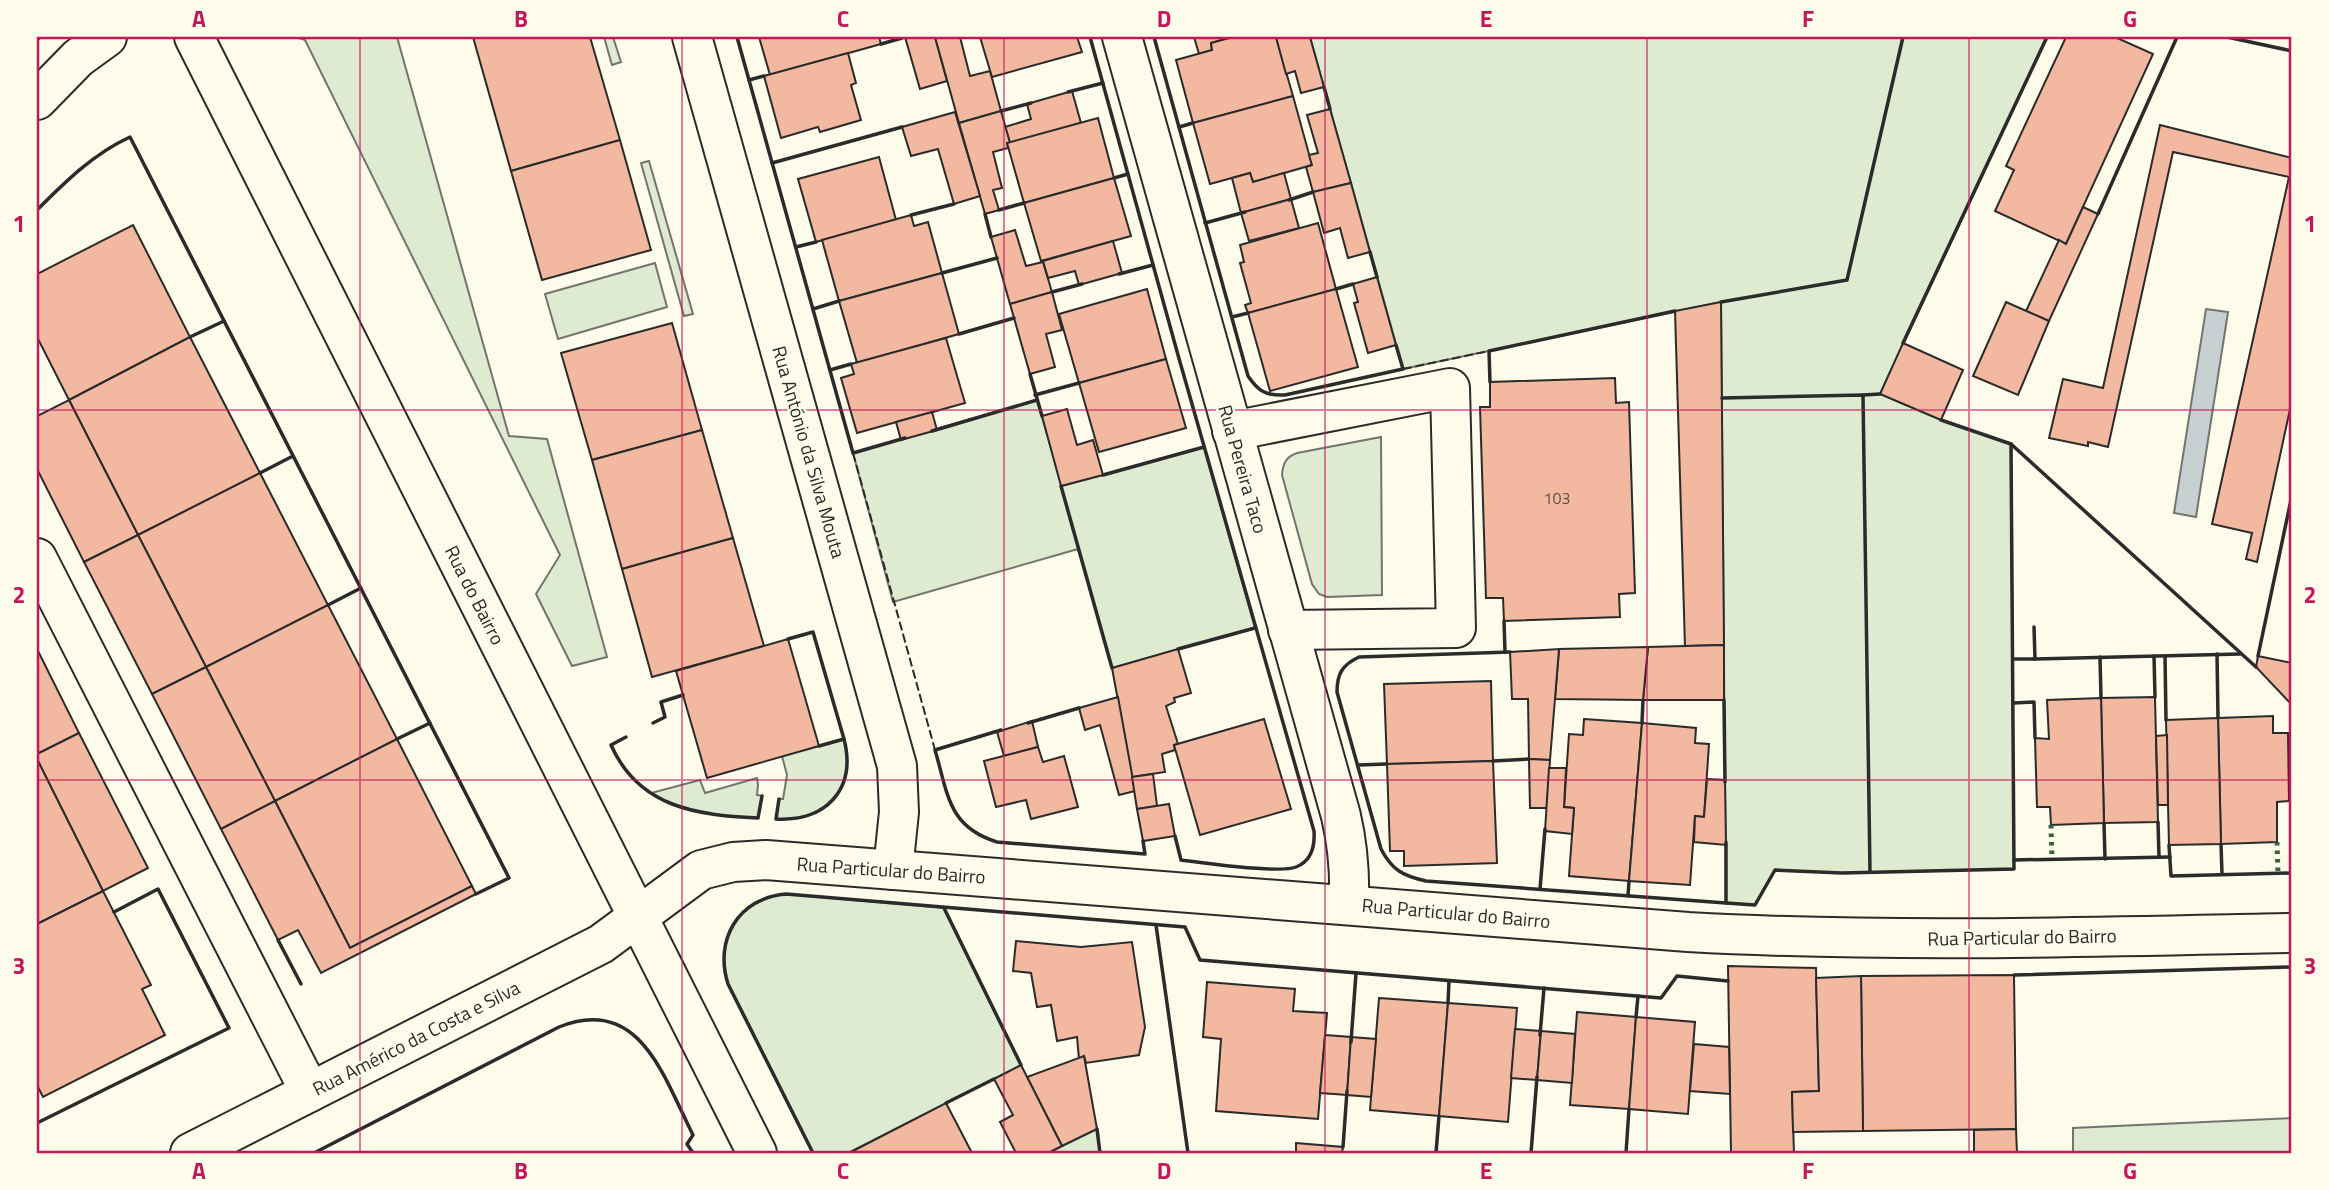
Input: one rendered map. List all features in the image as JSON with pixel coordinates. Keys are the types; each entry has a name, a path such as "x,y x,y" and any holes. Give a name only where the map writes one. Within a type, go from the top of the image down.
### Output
{"street":[{"path":"37,100 78,58 107,37"},
{"name":"Rua do Bairro","path":"194,37 757,1153"},
{"name":"Rua António da Silva Mouta","path":"692,37 897,766 899,811 893,870"},
{"name":"Rua Pereira Taco","path":"1122,37 1347,843 1349,904"},
{"path":"1232,431 1450,388 1456,628 1288,630"},
{"path":"37,558 310,1092"},
{"name":"Rua Particular do Bairro","path":"638,918 701,870 733,862 766,860 1688,932 1790,937 1934,939 2292,933"},
{"name":"Rua Américo da Costa e Silva","path":"190,1153 601,944 638,918"}],"green space":[{"path":"296,37 397,37 509,436 547,439 607,657 572,666 536,594 560,555 305,40"},
{"path":"604,37 613,37 621,62 612,65"},
{"path":"1310,37 2047,37 1880,394 1941,420 2011,444 2014,869 1842,873 1775,870 1755,905 1726,903 1721,302 1403,369"},
{"path":"649,161 693,314 684,316 641,163"},
{"path":"655,263 667,307 558,339 545,294"},
{"path":"1037,400 1062,486 1204,447 1255,628 1112,668 1078,549 893,602 853,453"},
{"path":"1381,437 1382,595 1327,597 1319,594 1312,584 1282,475 1284,464 1290,456 1297,453"},
{"path":"844,739 846,773 841,788 833,799 809,815 794,819 776,819 787,775 782,756"},
{"path":"757,778 757,795 762,796 758,818 690,810 651,793 700,780 705,793"},
{"path":"786,894 944,908 1021,1065 848,1153 813,1153 728,984 725,968 724,952 728,937 743,913 769,897"},
{"path":"2292,1102 2292,1153 2073,1153 2073,1128 2291,1118"},
{"path":"1097,1129 1100,1153 1048,1153"}],"shaded area":[{"path":"2206,309 2228,312 2196,517 2174,513"}],"building":[{"path":"473,37 590,37 620,140 511,171"},
{"path":"759,37 879,37 881,44 770,75"},
{"path":"905,37 935,37 947,81 920,89"},
{"path":"935,37 960,37 970,76 990,71 1001,111 959,123"},
{"path":"980,37 1077,37 1082,52 992,77"},
{"path":"1194,37 1233,37 1211,43 1212,50 1199,54"},
{"path":"1233,37 1276,37 1293,96 1193,123 1176,60 1212,50 1211,43"},
{"path":"1276,37 1310,37 1324,87 1301,93 1295,71 1286,74"},
{"path":"2066,37 2115,37 2153,54 2066,244 1995,211 2014,170 2006,166"},
{"path":"848,53 856,83 851,85 861,120 820,132 818,127 781,138 764,76"},
{"path":"1072,91 1081,123 1010,143 1005,127 1031,119 1027,104"},
{"path":"1293,96 1312,165 1253,182 1250,173 1210,184 1193,123"},
{"path":"1330,109 1351,183 1313,192 1306,167 1312,165 1309,155 1318,153 1307,115"},
{"path":"1001,111 1010,143 1007,143 1008,148 993,152 1002,188 993,190 999,210 985,214 959,123"},
{"path":"955,112 980,196 954,204 938,149 911,156 902,127"},
{"path":"1098,118 1114,178 1024,203 1007,143"},
{"path":"2160,125 2292,158 2292,400 2257,562 2246,559 2252,533 2212,524 2289,177 2173,152 2108,447 2049,438 2063,379 2103,388"},
{"path":"620,140 651,250 542,280 511,171"},
{"path":"879,157 896,220 816,242 798,179"},
{"path":"1250,173 1253,182 1284,173 1291,199 1241,213 1232,178"},
{"path":"1114,178 1131,236 1041,261 1024,203"},
{"path":"1351,183 1370,252 1348,258 1340,228 1324,233 1313,192"},
{"path":"1291,199 1299,228 1249,241 1241,213"},
{"path":"2083,207 2098,214 2049,321 2026,311 2059,240 2066,244"},
{"path":"911,215 914,226 928,222 942,273 839,301 822,240"},
{"path":"1318,223 1336,289 1248,313 1245,305 1251,303 1240,263 1244,262 1240,245"},
{"path":"133,225 190,337 69,400 37,337 37,274"},
{"path":"1015,230 1026,266 1043,262 1052,292 1010,304 991,237"},
{"path":"1113,241 1122,273 1079,285 1075,271 1048,278 1043,261"},
{"path":"942,273 959,334 857,363 839,301"},
{"path":"1377,277 1396,345 1368,353 1354,303 1358,302 1353,284"},
{"path":"1147,289 1166,359 1079,383 1059,314"},
{"path":"1336,289 1358,367 1270,391 1248,313"},
{"path":"1052,292 1062,330 1046,334 1055,367 1030,374 1010,304"},
{"path":"1721,302 1724,645 1685,646 1675,311"},
{"path":"2006,302 2049,321 2018,395 1973,376"},
{"path":"672,323 702,430 592,460 561,353"},
{"path":"190,337 260,473 138,535 69,400"},
{"path":"946,338 965,403 857,433 841,378 854,374 851,364"},
{"path":"1903,343 1963,370 1941,420 1880,394"},
{"path":"1166,359 1186,428 1099,452 1079,383"},
{"path":"1615,378 1616,403 1629,402 1635,593 1619,594 1620,617 1504,621 1503,598 1486,598 1480,407 1490,407 1490,382"},
{"path":"69,400 138,535 84,562 37,469 37,416"},
{"path":"1067,409 1077,445 1093,440 1103,475 1061,486 1042,416"},
{"path":"932,412 937,430 901,440 896,422"},
{"path":"702,430 733,538 622,569 592,460"},
{"path":"260,473 328,605 206,667 138,535"},
{"path":"138,535 206,667 152,694 84,562"},
{"path":"733,538 764,646 652,677 622,569"},
{"path":"328,605 397,739 275,801 206,667"},
{"path":"788,639 819,746 707,778 676,671"},
{"path":"1724,645 1724,700 1643,700 1648,647"},
{"path":"1648,647 1643,700 1555,699 1559,649"},
{"path":"37,649 79,733 37,754"},
{"path":"1178,649 1191,693 1174,698 1175,702 1166,706 1178,744 1174,745 1175,750 1162,754 1165,772 1132,777 1112,668"},
{"path":"1559,649 1550,760 1529,759 1528,699 1512,699 1510,652"},
{"path":"2258,656 2292,663 2292,705 2256,667"},
{"path":"206,667 275,801 221,829 152,694"},
{"path":"1491,681 1493,761 1387,764 1384,684"},
{"path":"1118,697 1135,791 1119,795 1100,725 1085,730 1079,708"},
{"path":"2155,697 2158,822 2104,823 2101,698"},
{"path":"2101,698 2104,823 2051,825 2050,807 2037,807 2035,738 2049,739 2047,700"},
{"path":"2273,716 2273,733 2288,733 2289,801 2277,802 2277,842 2221,844 2218,718"},
{"path":"2218,718 2221,844 2169,845 2166,720"},
{"path":"1264,719 1291,809 1200,835 1174,745"},
{"path":"1584,719 1642,723 1629,881 1569,876 1574,808 1564,807 1569,734 1583,735"},
{"path":"1032,721 1038,747 1004,756 997,732"},
{"path":"1642,723 1696,728 1695,743 1709,744 1704,817 1695,816 1690,885 1629,881"},
{"path":"79,733 148,868 103,891 37,759 37,754"},
{"path":"2167,735 2168,805 2158,805 2156,736"},
{"path":"397,739 472,886 350,948 275,801"},
{"path":"1038,747 1043,762 1064,756 1078,807 1031,819 1026,800 996,807 984,761"},
{"path":"37,759 103,891 37,924"},
{"path":"1529,759 1550,760 1547,808 1530,808"},
{"path":"1493,761 1497,863 1404,866 1404,851 1390,851 1387,764"},
{"path":"1549,768 1566,768 1564,807 1574,808 1572,834 1545,831"},
{"path":"1153,774 1157,806 1137,809 1132,777"},
{"path":"1707,779 1725,780 1726,845 1694,842 1695,816 1704,817"},
{"path":"275,801 350,948 472,886 476,894 321,973 298,930 278,940 221,829"},
{"path":"1169,804 1175,836 1143,841 1137,809"},
{"path":"103,891 151,985 142,989 165,1035 43,1097 37,1085 37,924"},
{"path":"1016,941 1081,947 1132,942 1145,1027 1139,1055 1086,1063 1084,1056 1079,1059 1077,1037 1057,1041 1051,1005 1037,1007 1031,973 1013,971"},
{"path":"1728,966 1816,968 1819,1091 1792,1092 1794,1153 1731,1153"},
{"path":"2014,975 2016,1129 1863,1131 1861,976"},
{"path":"1861,976 1863,1131 1793,1132 1792,1092 1819,1091 1816,978"},
{"path":"1207,982 1295,989 1293,1011 1327,1013 1318,1119 1216,1111 1221,1039 1203,1037"},
{"path":"1379,998 1448,1003 1439,1116 1370,1110"},
{"path":"1448,1003 1517,1008 1508,1122 1439,1116"},
{"path":"1577,1012 1636,1017 1629,1109 1570,1105"},
{"path":"1636,1017 1695,1022 1688,1114 1629,1109"},
{"path":"1515,1029 1541,1031 1537,1080 1511,1078"},
{"path":"1541,1031 1575,1034 1572,1083 1537,1080"},
{"path":"1325,1035 1351,1037 1347,1095 1320,1093"},
{"path":"1351,1037 1376,1039 1371,1097 1347,1095"},
{"path":"1694,1044 1729,1047 1730,1094 1690,1091"},
{"path":"1084,1056 1097,1129 1062,1146 1027,1077"},
{"path":"1021,1065 1062,1146 1048,1153 1016,1153 1000,1122 1013,1115 994,1079"},
{"path":"946,1103 972,1153 849,1153"},
{"path":"2016,1129 2017,1153 1974,1153 1974,1130"},
{"path":"1296,1143 1343,1147 1342,1153 1296,1153"}],"hedge":[{"path":"2051,825 2052,859"},
{"path":"2277,842 2278,873"}],"fence":[{"path":"1403,369 1489,351"},
{"path":"853,453 935,750"}],"wall":[{"path":"37,40 40,37"},
{"path":"737,37 853,453 905,438"},
{"path":"1090,37 1314,831 1313,847 1305,861 1287,869 1181,860 1175,836"},
{"path":"1154,37 1248,376 1259,389 1273,395 1285,395 1403,369 1396,345"},
{"path":"1721,302 1847,280 1903,37"},
{"path":"1903,343 2047,37"},
{"path":"2098,214 2177,37"},
{"path":"2227,37 2292,51"},
{"path":"881,44 902,38"},
{"path":"749,80 764,76"},
{"path":"1068,92 1103,83"},
{"path":"1324,87 1330,109"},
{"path":"1001,111 1031,103"},
{"path":"1179,127 1193,123"},
{"path":"772,163 902,127"},
{"path":"37,210 92,160 130,137 509,878 476,894"},
{"path":"1114,178 1128,174"},
{"path":"1289,200 1313,192"},
{"path":"999,210 1024,203"},
{"path":"911,215 954,204"},
{"path":"1205,223 1245,212"},
{"path":"985,214 991,237"},
{"path":"796,247 816,242"},
{"path":"1370,252 1377,277"},
{"path":"942,273 997,258"},
{"path":"1119,274 1153,265"},
{"path":"1052,292 1082,284"},
{"path":"1336,289 1353,284"},
{"path":"813,309 839,301"},
{"path":"1490,382 1489,351 1675,311"},
{"path":"1232,317 1248,313"},
{"path":"959,334 1014,318"},
{"path":"190,337 224,321"},
{"path":"830,370 851,364"},
{"path":"1030,374 1042,416"},
{"path":"1035,395 1079,383"},
{"path":"1863,395 1880,394"},
{"path":"1722,398 1863,395 1870,872"},
{"path":"932,431 1037,400"},
{"path":"1726,903 1755,905 1775,870 1842,873 2014,869 2011,444 1941,420"},
{"path":"2011,444 2256,667"},
{"path":"1103,475 1204,447"},
{"path":"260,473 293,456"},
{"path":"1061,486 1112,668"},
{"path":"2258,656 2292,495"},
{"path":"328,605 361,588"},
{"path":"1504,621 1505,652"},
{"path":"2013,659 2035,659 2034,627"},
{"path":"1178,649 1255,628"},
{"path":"788,639 813,632 844,739"},
{"path":"1510,652 1359,657 1348,663 1342,671 1337,692 1381,849 1394,867 1411,877 1426,881 1726,903 1726,842"},
{"path":"2217,654 2218,718"},
{"path":"2035,659 2240,654"},
{"path":"2154,656 2155,697"},
{"path":"2165,656 2166,720"},
{"path":"2100,657 2101,698"},
{"path":"653,723 665,717 661,702 683,695"},
{"path":"1642,723 1643,700"},
{"path":"1724,700 1725,782"},
{"path":"2013,703 2034,702 2035,738"},
{"path":"1028,723 1079,708"},
{"path":"397,739 430,723"},
{"path":"1001,730 935,750 952,807 968,827 997,842 1145,854 1143,841"},
{"path":"626,737 611,745 623,766 637,783 672,804 713,814 758,818 762,796"},
{"path":"779,799 776,819 794,819 809,815 833,799 841,788 846,773 844,739 819,746"},
{"path":"1493,761 1529,759"},
{"path":"1358,765 1387,764"},
{"path":"2158,822 2159,857"},
{"path":"2104,823 2105,859"},
{"path":"1540,889 1545,829"},
{"path":"2221,844 2222,874"},
{"path":"2169,845 2171,876 2292,873"},
{"path":"2014,860 2170,857"},
{"path":"1628,896 1629,881"},
{"path":"37,1123 229,1028 158,889 114,912"},
{"path":"813,1153 728,984 725,968 724,952 734,924 743,913 769,897 786,894 1185,927 1200,960 1661,998 1677,976 1728,981"},
{"path":"944,908 1021,1065"},
{"path":"1156,925 1188,1153"},
{"path":"278,940 301,984"},
{"path":"2014,975 2292,967"},
{"path":"1351,1042 1356,973"},
{"path":"1448,1003 1449,981"},
{"path":"1540,1035 1544,988"},
{"path":"1636,1017 1638,996"},
{"path":"314,1153 559,1027 587,1020 610,1022 629,1032 646,1047 671,1089 693,1135 687,1144 693,1153"},
{"path":"1531,1153 1537,1077"},
{"path":"946,1103 994,1079"},
{"path":"1343,1147 1347,1091"},
{"path":"1626,1153 1629,1109"},
{"path":"1436,1153 1439,1116"},
{"path":"1097,1129 1100,1153"}]}
